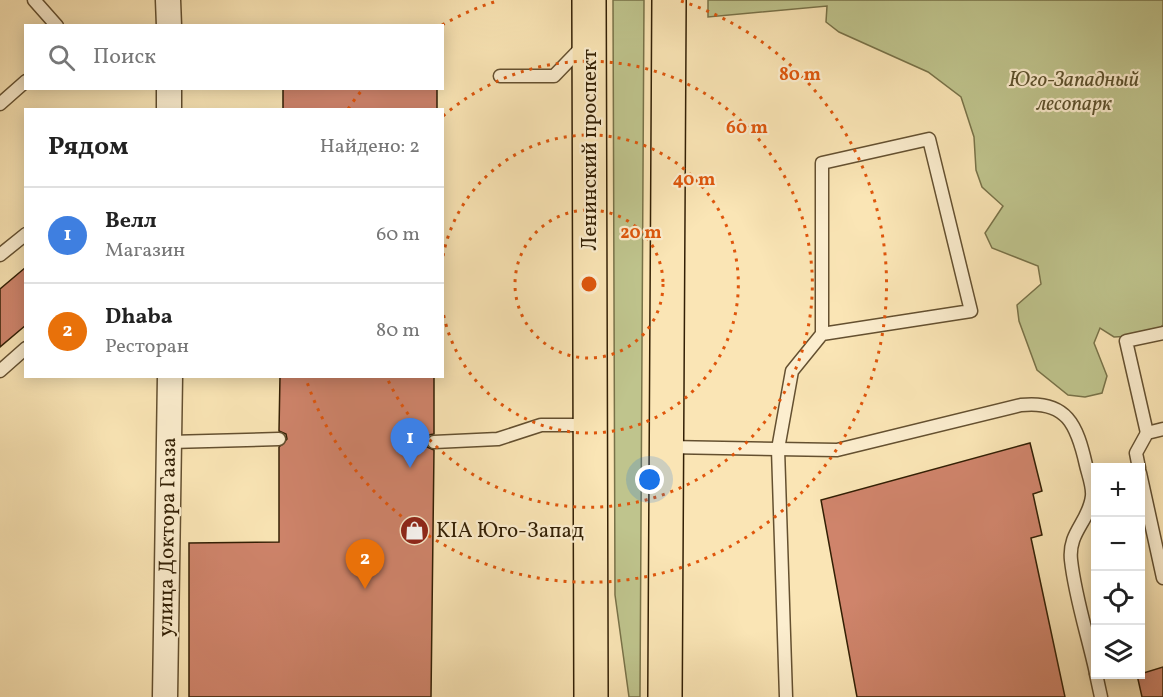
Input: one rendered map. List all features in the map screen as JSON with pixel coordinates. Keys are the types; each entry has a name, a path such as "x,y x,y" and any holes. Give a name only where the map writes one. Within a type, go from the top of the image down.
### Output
{"main road":[{"name":"Ленинский проспект","path":"589,0 591,697"},
{"path":"666,697 665,446 669,0"}],"street":[{"path":"168,0 169,24"},
{"path":"169,90 169,108"},
{"name":"улица Доктора Гааза","path":"165,697 170,378"}],"lane":[{"path":"34,0 55,24"},
{"path":"500,76 554,76 590,39"},
{"path":"0,104 24,83"},
{"path":"786,697 778,449 792,371 822,334 822,163 929,139 971,310 822,334"},
{"path":"0,255 24,236"},
{"path":"1147,434 1126,341 1163,333"},
{"path":"0,370 24,350"},
{"path":"665,446 837,450 1022,405 1042,403 1063,414 1075,428 1082,446 1092,493 1089,512 1072,538 1071,560 1091,651"},
{"path":"434,442 498,439 540,425 592,425"},
{"path":"1138,463 1136,453 1147,434 1163,429"},
{"path":"170,442 279,439"},
{"path":"1145,496 1163,578"},
{"path":"1097,679 1101,697"}],"green space":[{"path":"613,0 644,0 640,697 629,697 615,595"},
{"name":"Юго-Западный лесопарк","path":"708,0 1163,0 1163,325 1152,335 1114,337 1100,328 1094,343 1107,376 1102,393 1085,397 1068,395 1037,370 1019,321 1017,305 1041,284 1038,266 992,248 985,233 1003,206 982,187 976,170 974,137 961,97 928,72 839,32 826,22 827,6 708,17"}],"building":[{"path":"283,90 437,90 437,108 283,108"},
{"path":"24,269 24,327 0,347 0,289"},
{"path":"280,378 434,378 434,434 429,435 426,442 427,447 434,450 431,697 189,697 189,543 279,542 279,447 287,439 286,434 279,431"},
{"path":"1030,443 1042,491 1033,494 1042,535 1031,538 1065,697 857,697 821,500"},
{"path":"1163,667 1163,697 1142,697 1138,679 1145,679 1145,673"}],"place":[{"name":"Велл","path":"410,468"},
{"name":"KIA Юго-Запад","path":"415,531"},
{"name":"Dhaba","path":"365,589"}]}
